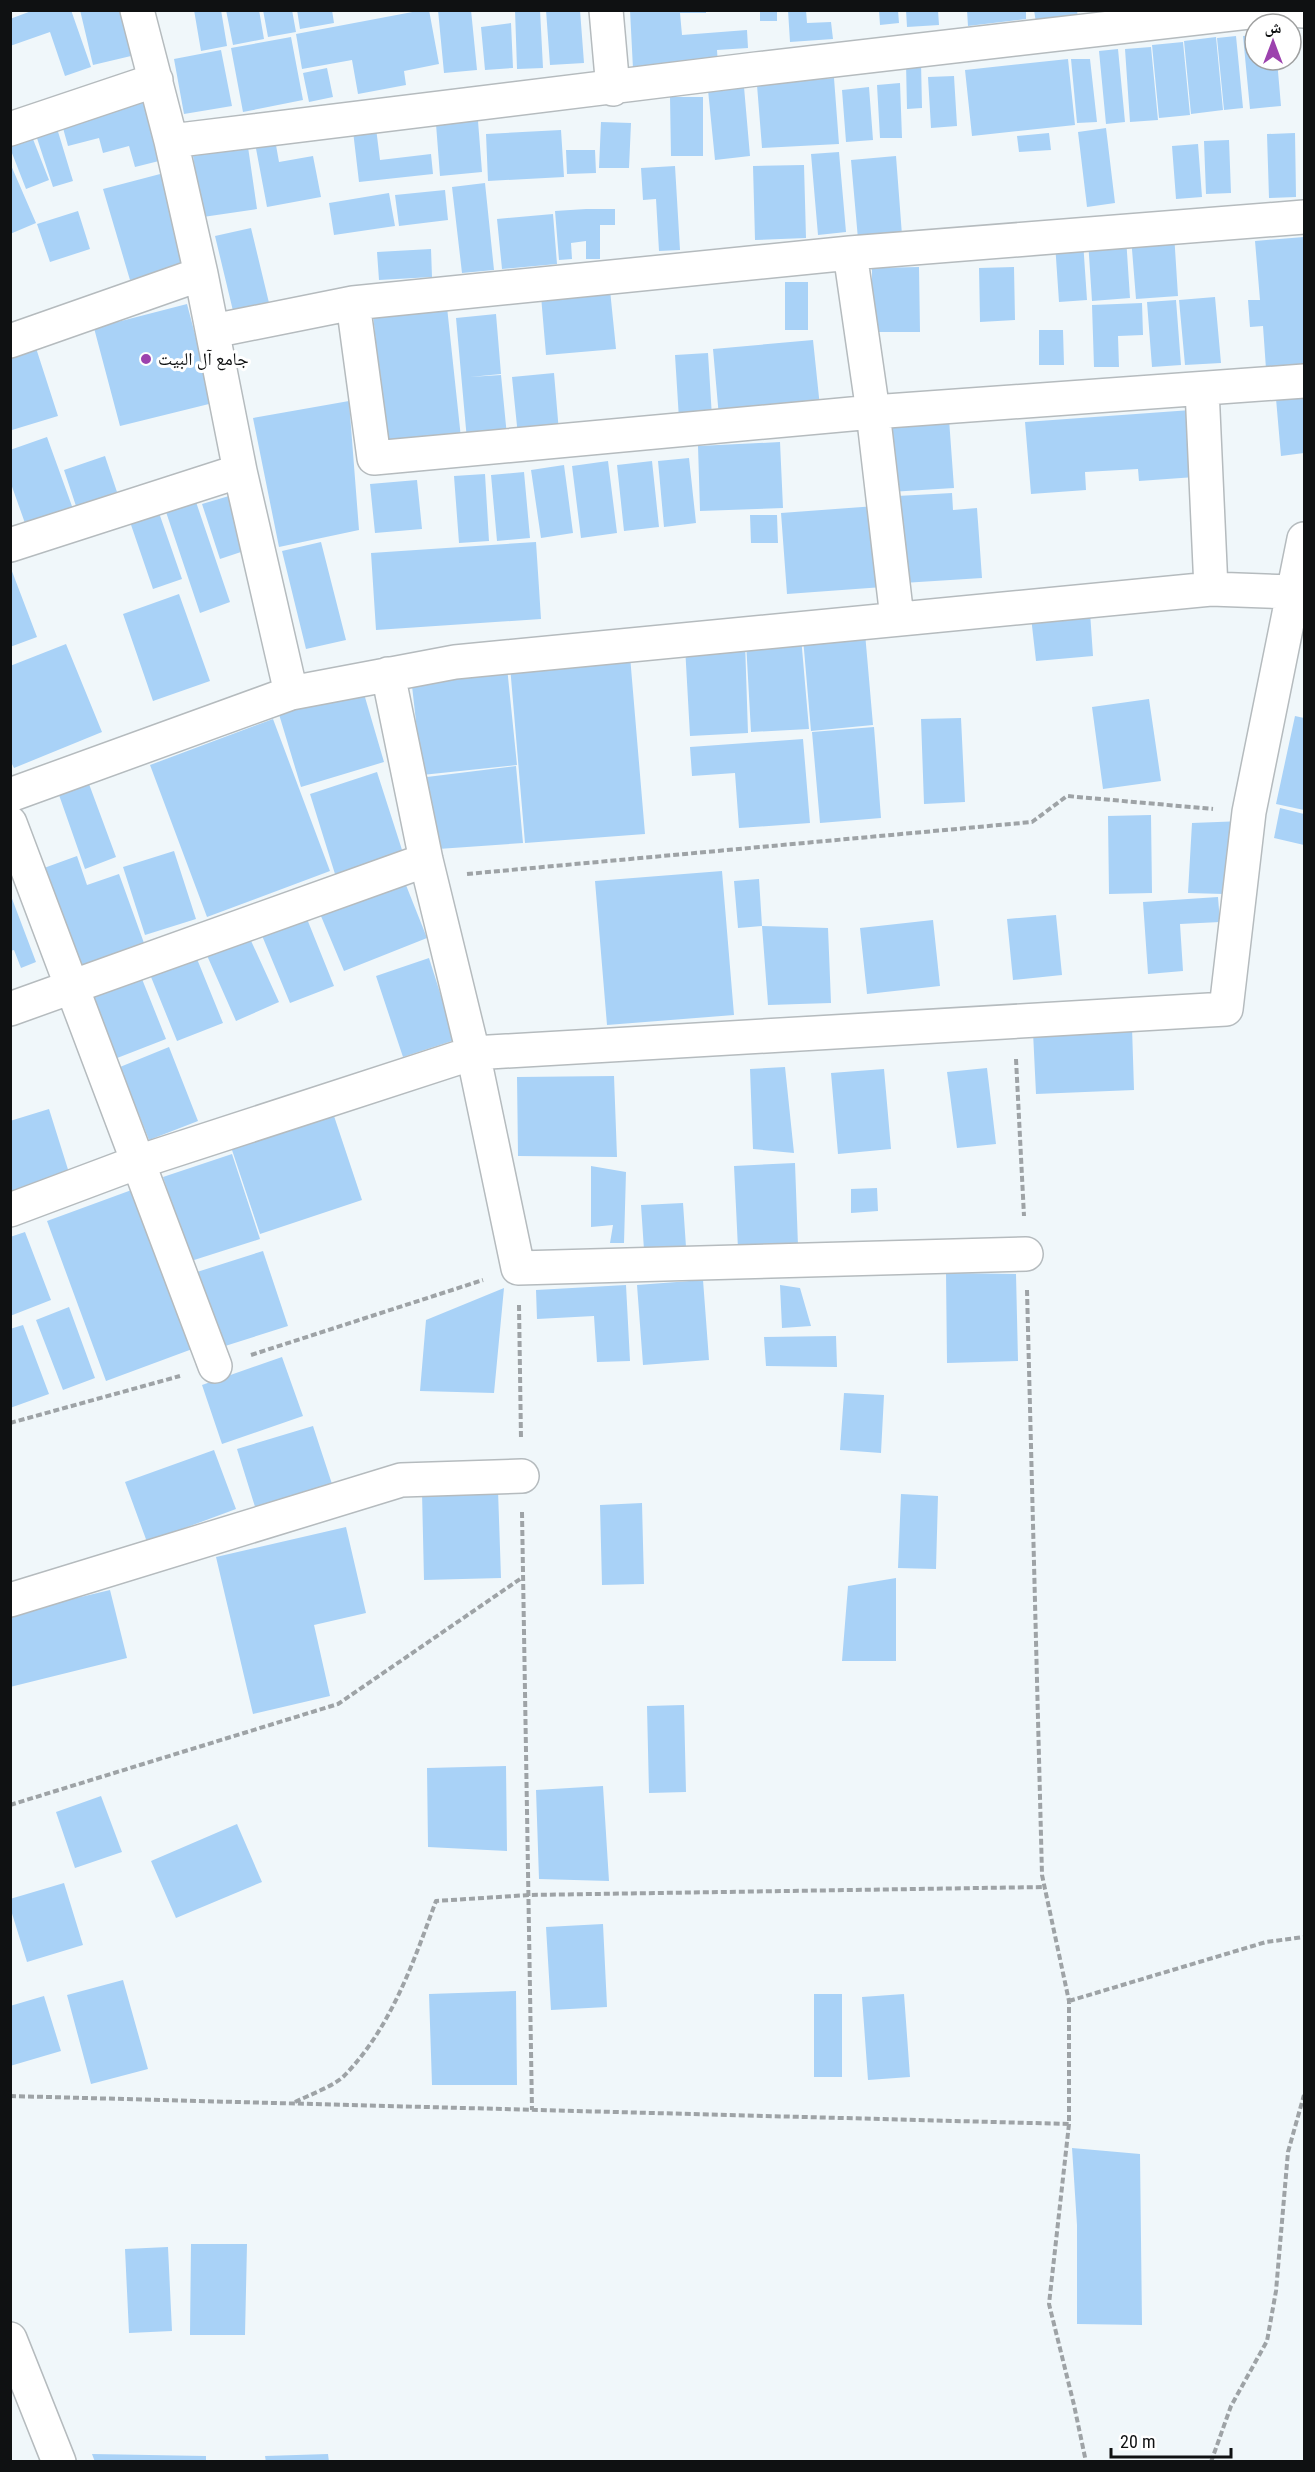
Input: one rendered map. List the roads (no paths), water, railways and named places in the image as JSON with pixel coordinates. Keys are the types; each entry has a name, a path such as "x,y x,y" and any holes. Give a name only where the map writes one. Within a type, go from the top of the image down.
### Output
{"street":[{"path":"137,10 171,141 201,274 240,471 291,693"},
{"path":"606,10 613,88"},
{"path":"171,141 756,69 1266,10"},
{"path":"1291,10 1305,11"},
{"path":"10,129 156,80"},
{"path":"213,331 353,303 850,253 1305,217"},
{"path":"850,253 873,412 897,618"},
{"path":"10,341 201,274"},
{"path":"353,303 374,458 873,412 1305,381"},
{"path":"1202,389 1211,588"},
{"path":"10,545 240,471"},
{"path":"10,1210 138,1162 473,1053 1226,1010 1249,812 1292,592 1305,539"},
{"path":"10,795 291,693 455,662 1211,588 1292,592"},
{"path":"388,674 428,869 473,1053 518,1268 1026,1254"},
{"path":"10,823 215,1366"},
{"path":"10,1009 72,986 428,869"},
{"path":"10,1600 401,1480 522,1476"},
{"path":"10,2339 59,2462"}],"place":[{"name":"جامع آل البيت","path":"146,359"}]}
